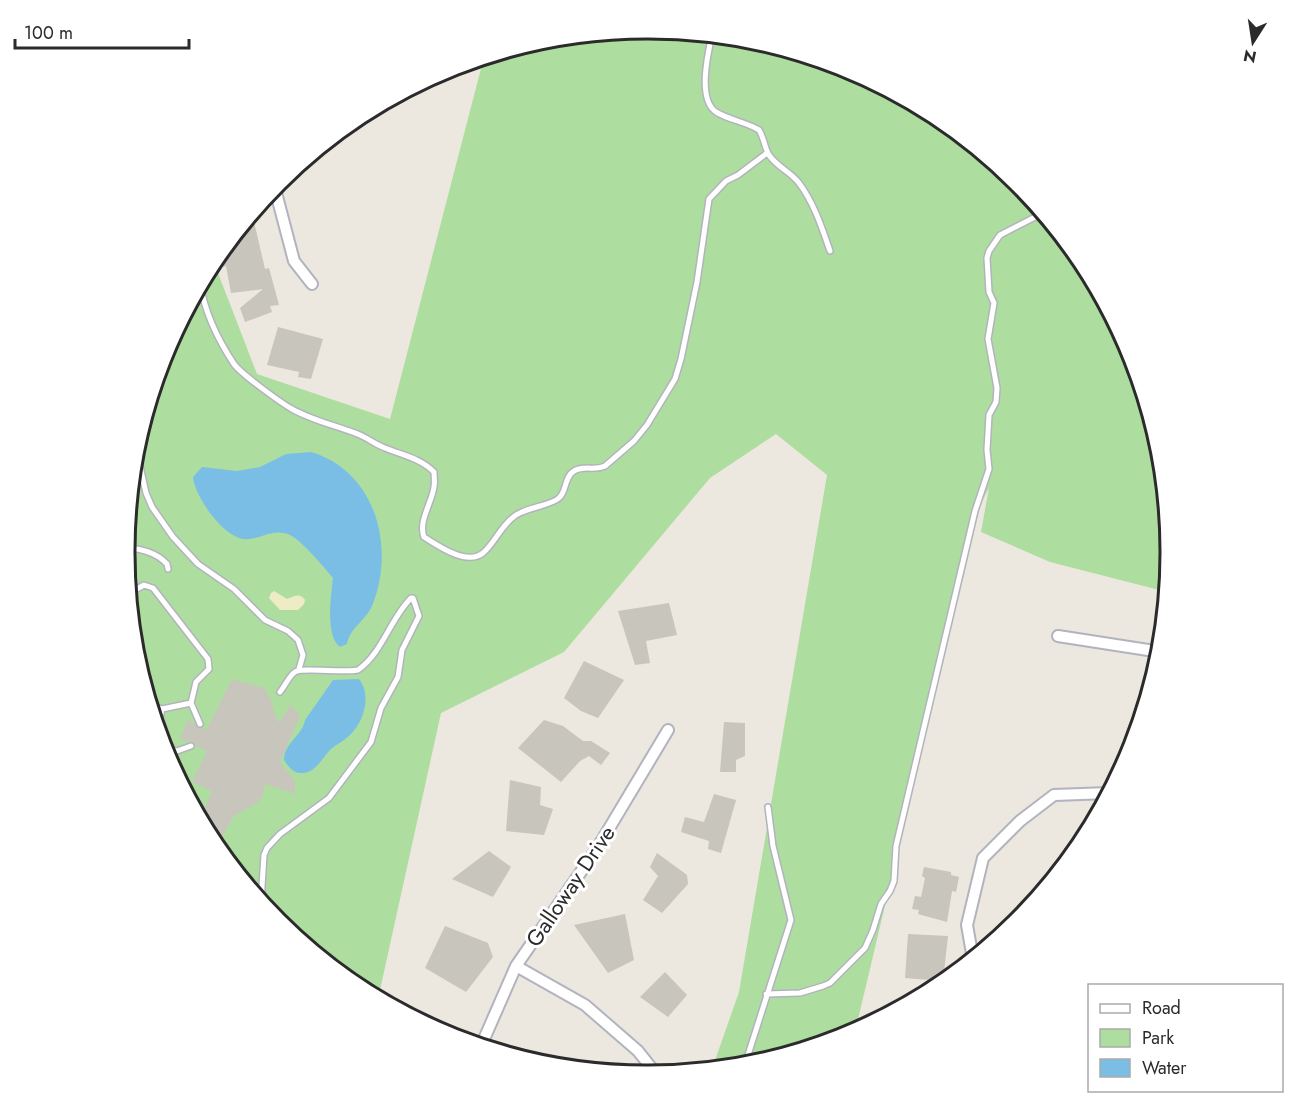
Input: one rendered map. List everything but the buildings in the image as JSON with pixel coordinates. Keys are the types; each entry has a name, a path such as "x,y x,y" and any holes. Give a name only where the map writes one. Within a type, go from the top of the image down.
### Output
{"street":[{"path":"277,198 294,261 312,284"},
{"path":"1058,636 1151,650"},
{"name":"Galloway Drive","path":"484,1038 516,966 598,847 668,730"},
{"path":"971,950 967,925 983,858 1020,821 1054,795 1100,793"},
{"path":"516,966 585,1005 638,1051 649,1065"}],"lane":[{"path":"711,43 705,73 709,105 715,111 759,130 766,144 767,153 776,164 798,181 816,214 830,251"},
{"path":"202,297 214,329 234,365 246,376 291,408 420,460 430,468 434,472 434,487 422,532 424,537 456,555 474,558 483,553 517,514 557,500 567,478 573,471 605,466 634,441 647,425 671,387 680,365 697,282 709,199 726,182 767,153"},
{"path":"766,994 800,993 830,983 865,948 881,904 894,881 896,846 975,511 989,469 987,450 989,415 996,402 997,388 988,339 994,303 989,292 987,258 1000,235 1035,217"},
{"path":"141,471 152,507 173,537 198,564 234,589 265,620 288,631 298,640 303,655 299,669"},
{"path":"135,550 158,556 167,564 168,569"},
{"path":"136,588 144,585 153,588 208,659 209,669 196,682 191,703 200,724"},
{"path":"262,890 263,865 267,848 280,834 328,798 370,742 381,708 398,677 403,645 418,616 413,598 399,610 370,660 358,670 336,672 299,669 292,673 280,692"},
{"path":"159,708 191,703"},
{"path":"161,714 162,709"},
{"path":"175,750 191,746"},
{"path":"748,1055 791,920 773,846 768,807"}],"green space":[{"path":"648,39 714,43 780,56 844,78 933,125 986,166 1010,189 1033,214 1074,267 1108,325 1143,419 1156,485 1160,552 1159,590 1050,562 981,532 989,488 980,505 858,1019 780,1048 715,1061 739,992 827,475 776,434 710,478 564,652 441,713 380,990 335,959 285,915 241,864 203,808 174,748 152,685 139,619 135,552 139,485 152,419 187,325 218,272 257,374 390,419 482,67 547,49 614,40"}],"sand":[{"path":"274,591 287,599 301,596 305,600 304,604 298,610 280,610 269,598"}],"water":[{"path":"311,452 333,462 351,476 365,494 375,514 380,537 382,560 379,584 372,606 351,634 347,644 340,647 335,642 331,625 330,604 333,578 324,567 290,535 271,533 244,539 227,531 204,505 193,477 202,467 237,471 260,467 286,454"},
{"path":"359,679 366,700 362,716 355,729 311,770 303,773 294,771 284,760 287,749 333,680"}]}
